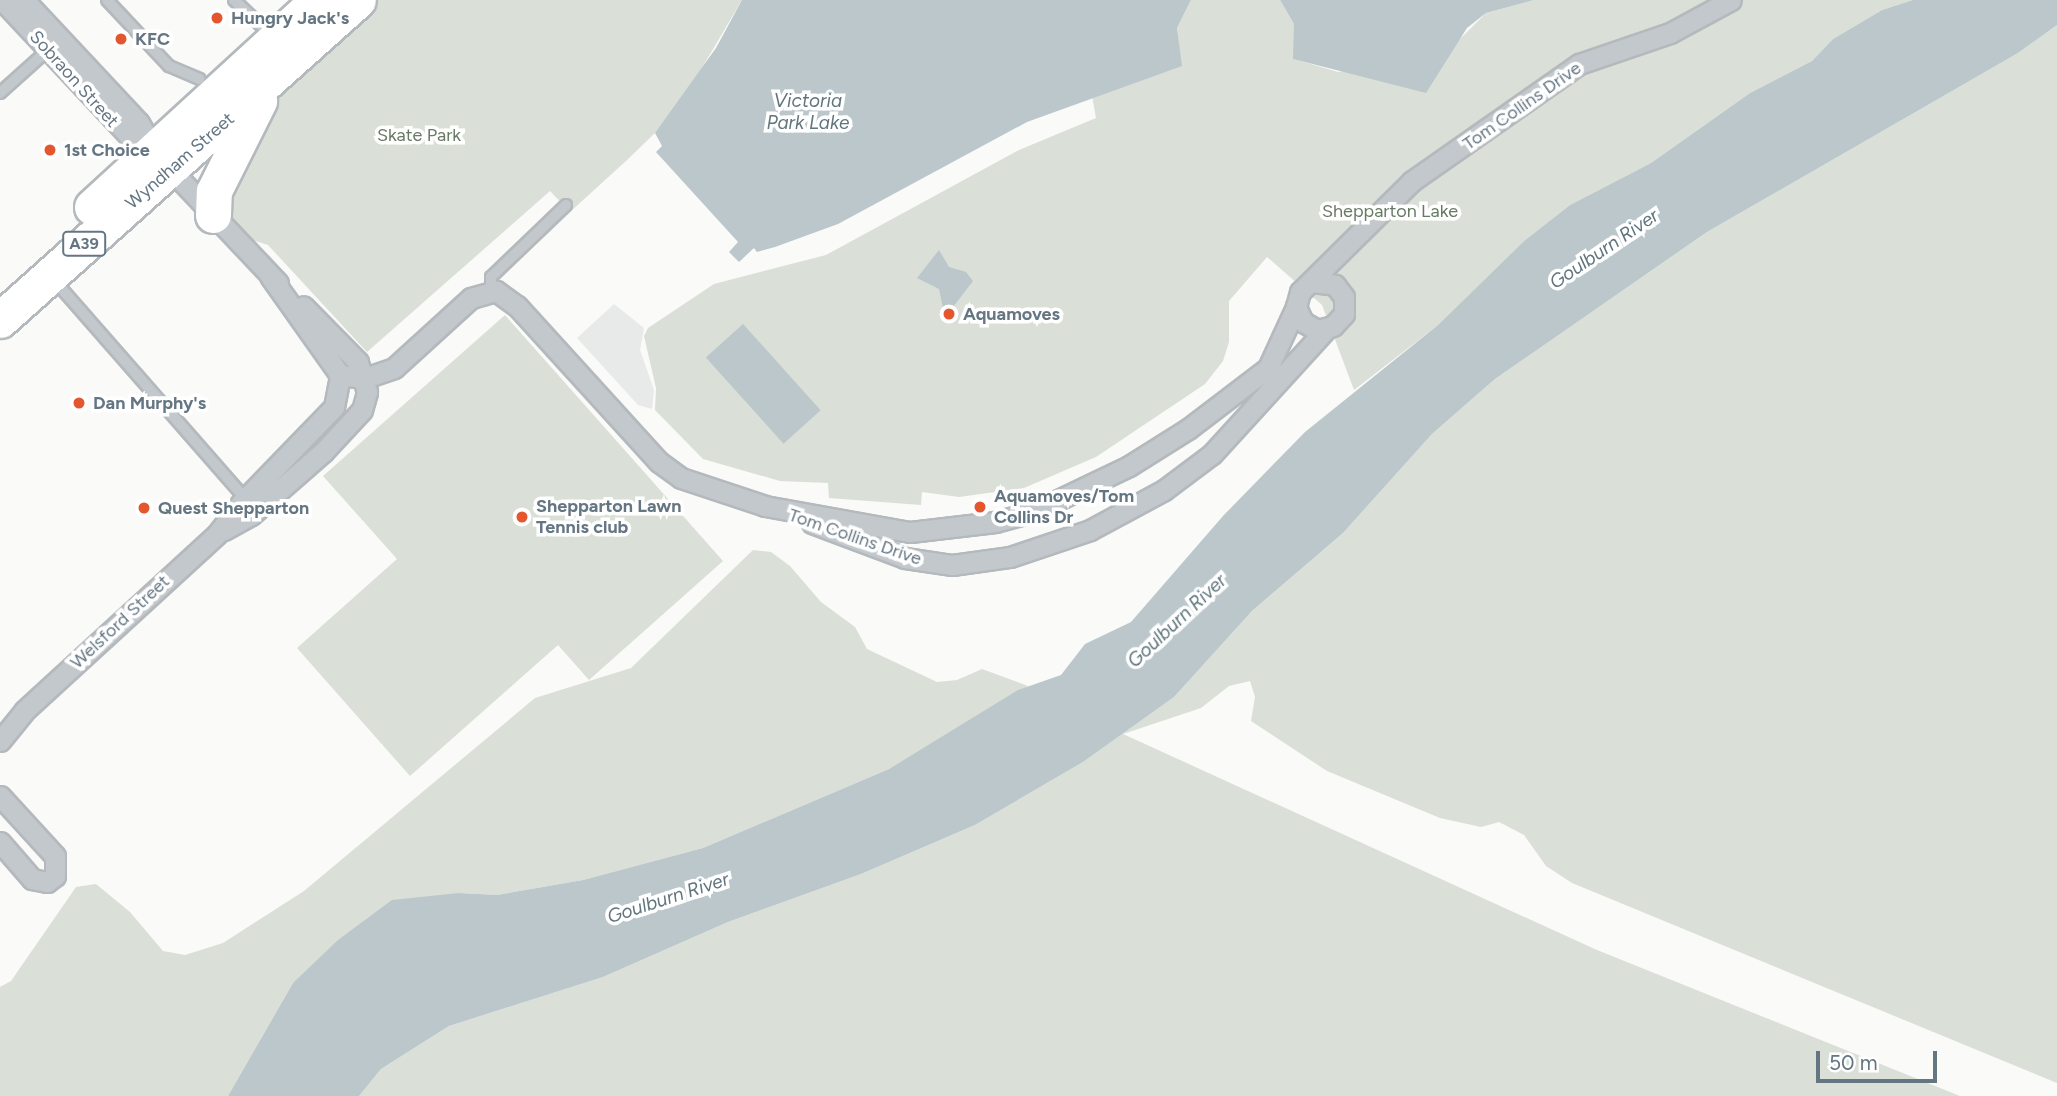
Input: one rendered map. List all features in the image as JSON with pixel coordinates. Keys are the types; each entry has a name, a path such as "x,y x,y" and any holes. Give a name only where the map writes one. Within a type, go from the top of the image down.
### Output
{"highway":[{"name":"Wyndham Street","path":"0,320 50,275 158,158 318,0"},
{"name":"Wyndham Street","path":"0,293 158,158 268,82 358,0"},
{"path":"213,215 214,191 268,82"}],"street":[{"name":"Sobraon Street","path":"2,0 270,276 342,343 365,378"},
{"name":"Sobraon Street","path":"24,0 139,123 158,158"},
{"name":"Tom Collins Drive","path":"1312,282 1341,255 1357,232 1412,181 1492,130 1569,71 1670,33 1731,0"},
{"path":"1340,290 1327,281 1312,282 1300,292 1296,307 1309,327 1326,329 1344,314 1340,290 1336,275 1341,255"},
{"name":"Sobraon Street","path":"270,276 340,375"},
{"name":"Tom Collins Drive","path":"491,290 511,300 659,462 707,489 765,506 920,562 981,563 1051,545 1090,530 1180,480 1235,434 1280,376 1326,329"},
{"path":"340,375 365,378 394,368 471,298 491,290"},
{"name":"Tom Collins Drive","path":"765,506 910,532 995,522 1033,512 1129,466 1244,389 1275,359 1296,307"},
{"name":"Welsford Street","path":"0,741 24,711 217,534 245,498 334,407 340,375"},
{"name":"Welsford Street","path":"217,534 251,515 348,427 362,410 365,378"},
{"name":"Welsford Street","path":"0,724 24,711"},
{"path":"0,796 55,856 55,876 47,881 32,879 0,842"}],"lane":[{"path":"107,0 169,66 199,79"},
{"path":"234,0 276,39"},
{"path":"0,93 48,50"},
{"path":"491,290 491,277 566,205"},
{"path":"50,275 245,498"}],"shaded area":[{"path":"614,304 644,328 640,350 654,390 652,409 638,405 577,338"}],"green space":[{"name":"Skate Park","path":"377,0 742,0 693,83 655,133 627,160 570,212 550,191 367,352 268,245 249,239 238,226 229,210 230,166 271,103 319,50"},
{"name":"Shepparton Lake","path":"1191,0 1280,0 1294,24 1294,59 1338,72 1450,49 1486,13 1534,0 1913,0 1882,10 1833,39 1812,61 1750,93 1651,163 1570,205 1524,241 1438,325 1354,390 1322,305 1267,257 1229,301 1229,342 1223,361 1205,384 1096,457 1024,488 959,497 922,492 921,505 829,498 828,483 780,481 703,459 655,410 656,388 644,336 648,328 714,284 826,255 1019,150 1096,118 1092,96 1181,66 1177,28"},
{"path":"2057,25 2057,1083 1572,883 1546,866 1524,835 1499,822 1481,827 1440,818 1327,771 1251,721 1255,697 1250,681 1229,686 1201,708 1123,734 1597,950 1960,1096 359,1096 381,1069 449,1026 603,977 728,922 861,874 975,825 1083,762 1174,697 1252,611 1343,533 1432,434 1495,379 1707,232 2018,53"},
{"name":"Shepparton Lawn Tennis club","path":"505,315 723,561 589,680 558,645 410,776 297,648 397,559 323,476"},
{"path":"753,550 771,552 790,566 821,602 855,627 867,649 937,682 957,680 982,669 1028,686 889,769 703,848 583,880 497,895 459,893 293,983 228,1096 0,1096 0,987 11,981 76,887 96,884 130,912 163,951 185,955 223,943 304,891 535,698 631,668"}],"water":[{"name":"Victoria Park Lake","path":"742,0 1191,0 1177,28 1182,66 1027,122 838,224 775,247 757,252 754,248 739,262 729,252 738,242 656,152 662,146 655,133 716,48"},
{"path":"1280,0 1534,0 1486,13 1467,28 1426,93 1293,59 1294,24"},
{"name":"Goulburn River","path":"1913,0 2057,0 2057,25 2018,53 1707,232 1495,379 1432,434 1343,533 1252,611 1174,697 1083,762 975,825 861,874 728,922 603,977 449,1026 381,1069 359,1096 228,1096 293,983 338,940 392,900 459,893 497,895 583,880 703,848 889,769 1018,690 1061,675 1085,644 1131,622 1223,516 1305,432 1438,325 1524,241 1570,205 1651,163 1750,93 1812,61 1833,39 1882,10"},
{"path":"939,250 949,267 966,272 973,281 950,311 943,308 939,289 917,278"},
{"path":"743,324 821,410 783,444 706,357"}],"place":[{"name":"Hungry Jack's","path":"217,18"},
{"name":"KFC","path":"121,39"},
{"name":"1st Choice","path":"50,150"},
{"name":"Aquamoves","path":"949,314"},
{"name":"Dan Murphy's","path":"79,403"},
{"name":"Aquamoves/Tom Collins Dr","path":"980,507"},
{"name":"Quest Shepparton","path":"144,508"},
{"name":"Shepparton Lawn Tennis club","path":"522,517"}]}
